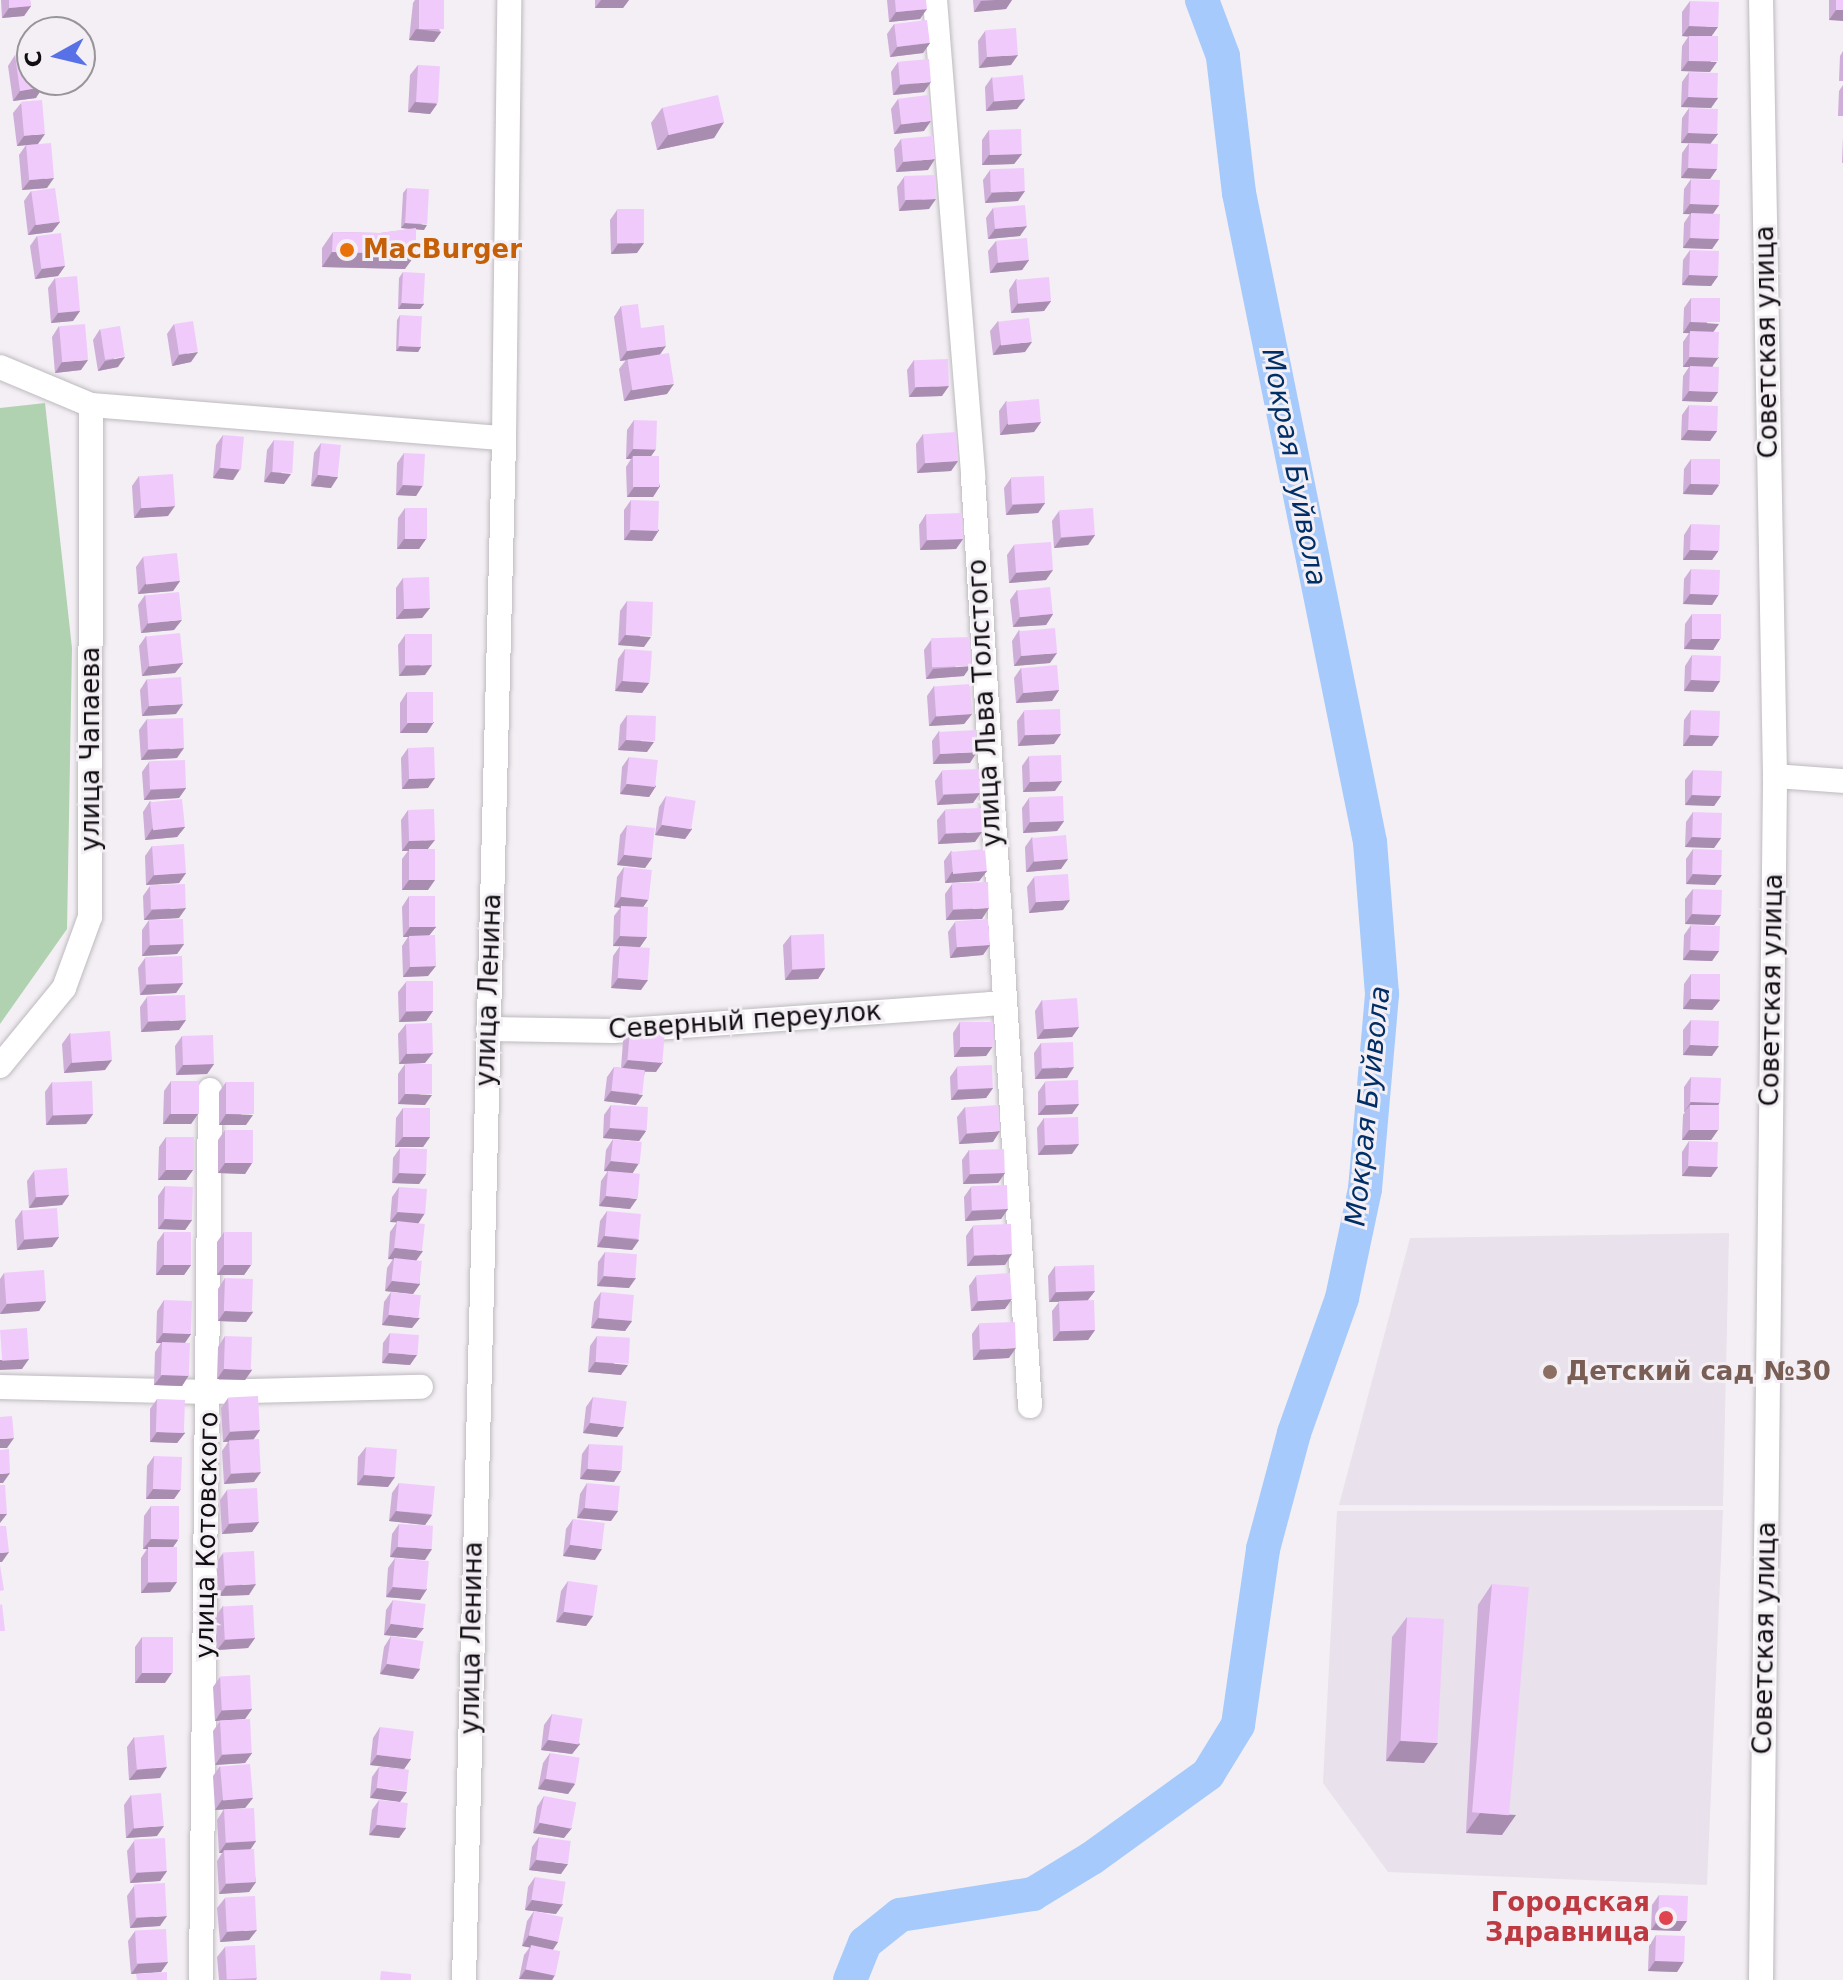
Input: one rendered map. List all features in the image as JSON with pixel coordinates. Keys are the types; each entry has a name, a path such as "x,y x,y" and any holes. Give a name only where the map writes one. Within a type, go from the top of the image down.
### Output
{"street":[{"name":"улица Ленина","path":"464,1980 504,438 509,0"},
{"name":"улица Льва Толстого","path":"935,0 973,477 1002,1003 1030,1406"},
{"name":"Советская улица","path":"1761,0 1775,776 1761,1980"},
{"path":"0,367 91,405 504,438"},
{"name":"улица Чапаева","path":"0,1066 64,988 90,917 91,405"},
{"path":"1775,776 1843,781"},
{"name":"Северный переулок","path":"488,1029 613,1031 1002,1003"},
{"name":"улица Котовского","path":"201,1980 210,1090"},
{"path":"0,1387 209,1392 421,1387"}],"shaded area":[{"name":"Детский сад №30","path":"1729,1233 1723,1506 1339,1505 1410,1238"},
{"path":"1723,1510 1707,1885 1388,1872 1323,1783 1337,1511"}],"green space":[{"path":"45,403 72,648 67,929 0,1024 0,408"}],"building":[{"path":"9,0 30,0 31,6 9,8"},
{"path":"419,0 444,0 444,29 419,29"},
{"path":"895,0 926,0 927,9 896,12"},
{"path":"1836,0 1843,0 1843,10 1836,10"},
{"path":"1690,1 1719,2 1718,27 1689,26"},
{"path":"927,20 930,43 897,47 894,24"},
{"path":"1016,28 1018,55 987,57 985,30"},
{"path":"1689,36 1718,36 1718,61 1689,61"},
{"path":"929,59 931,82 900,85 898,62"},
{"path":"418,65 440,66 438,103 416,102"},
{"path":"1689,72 1718,73 1717,98 1688,97"},
{"path":"1023,75 1025,99 994,102 992,78"},
{"path":"718,95 724,122 669,135 662,108"},
{"path":"928,95 931,121 901,124 898,99"},
{"path":"42,100 45,134 24,136 21,102"},
{"path":"1689,108 1718,109 1717,134 1688,133"},
{"path":"1021,129 1022,154 990,155 989,130"},
{"path":"933,136 935,159 903,162 901,139"},
{"path":"51,143 54,178 29,180 26,145"},
{"path":"1689,143 1718,144 1717,169 1688,168"},
{"path":"1024,168 1025,191 991,192 990,169"},
{"path":"935,175 936,199 905,200 904,176"},
{"path":"1691,179 1720,180 1719,205 1690,204"},
{"path":"55,188 60,222 36,225 31,191"},
{"path":"407,188 429,189 427,224 405,223"},
{"path":"1025,205 1027,226 995,229 993,208"},
{"path":"617,209 644,209 644,243 617,243"},
{"path":"1691,213 1720,214 1719,239 1690,238"},
{"path":"416,228 416,254 332,252 333,232 380,233"},
{"path":"61,233 65,266 41,269 37,236"},
{"path":"1027,238 1029,260 998,263 996,241"},
{"path":"1690,250 1719,251 1718,276 1689,275"},
{"path":"403,272 425,273 423,304 401,303"},
{"path":"77,276 80,311 58,313 55,278"},
{"path":"1049,277 1051,301 1018,304 1016,280"},
{"path":"1691,298 1720,298 1720,322 1691,322"},
{"path":"638,304 641,328 664,325 666,346 627,351 621,306"},
{"path":"400,315 422,316 420,347 398,346"},
{"path":"1029,318 1032,342 1001,346 998,322"},
{"path":"193,321 198,352 179,355 174,324"},
{"path":"85,324 88,360 62,362 59,326"},
{"path":"120,326 125,357 105,360 100,329"},
{"path":"1690,331 1719,332 1718,358 1689,357"},
{"path":"669,353 674,384 632,390 628,360"},
{"path":"948,359 949,386 915,387 914,360"},
{"path":"1690,366 1719,367 1718,392 1689,391"},
{"path":"1039,399 1041,422 1008,425 1006,402"},
{"path":"1689,405 1718,406 1717,431 1688,430"},
{"path":"634,420 657,421 656,450 633,449"},
{"path":"956,432 958,461 925,463 923,434"},
{"path":"223,435 244,437 241,470 220,468"},
{"path":"274,440 294,441 292,473 272,472"},
{"path":"321,443 341,445 338,477 318,475"},
{"path":"404,453 425,454 423,486 402,485"},
{"path":"633,456 659,456 659,487 633,487"},
{"path":"1691,459 1720,459 1720,484 1691,484"},
{"path":"173,474 175,506 141,508 139,476"},
{"path":"1044,476 1045,503 1012,504 1011,477"},
{"path":"631,500 659,501 658,531 630,530"},
{"path":"405,508 427,508 427,539 405,539"},
{"path":"1093,508 1095,535 1061,537 1059,510"},
{"path":"962,513 963,539 927,540 926,514"},
{"path":"1691,524 1720,525 1719,551 1690,550"},
{"path":"1051,542 1053,570 1016,573 1014,545"},
{"path":"177,553 180,581 146,584 143,557"},
{"path":"1691,569 1720,570 1719,595 1690,594"},
{"path":"429,577 430,608 404,609 403,578"},
{"path":"1050,587 1053,614 1020,617 1017,590"},
{"path":"179,592 182,620 148,623 145,596"},
{"path":"627,601 653,602 652,636 626,635"},
{"path":"1692,614 1721,614 1721,639 1692,639"},
{"path":"1055,628 1057,653 1021,656 1019,631"},
{"path":"180,633 183,663 149,666 146,637"},
{"path":"405,634 432,634 432,665 405,665"},
{"path":"970,637 971,666 932,667 931,638"},
{"path":"625,649 652,651 650,683 623,681"},
{"path":"1692,655 1721,656 1720,681 1691,680"},
{"path":"1057,665 1059,690 1023,693 1021,668"},
{"path":"181,677 183,704 149,706 147,679"},
{"path":"970,684 972,714 936,716 934,687"},
{"path":"407,692 433,692 433,723 407,723"},
{"path":"1060,709 1061,734 1025,735 1024,710"},
{"path":"1691,710 1720,711 1719,736 1690,735"},
{"path":"627,715 656,716 655,741 626,740"},
{"path":"183,718 184,748 148,749 147,719"},
{"path":"976,730 977,752 940,754 939,732"},
{"path":"434,747 435,778 409,779 408,748"},
{"path":"1061,755 1062,781 1030,782 1029,756"},
{"path":"629,757 658,760 655,787 626,784"},
{"path":"185,760 186,788 150,789 149,761"},
{"path":"979,769 980,793 943,794 942,770"},
{"path":"1693,770 1722,771 1721,796 1692,795"},
{"path":"666,796 696,801 691,829 661,825"},
{"path":"1063,796 1064,821 1030,822 1029,797"},
{"path":"182,799 185,827 153,830 150,802"},
{"path":"981,808 982,832 946,833 945,809"},
{"path":"434,809 435,840 409,841 408,810"},
{"path":"1693,812 1722,813 1721,838 1692,837"},
{"path":"627,825 655,828 652,858 624,855"},
{"path":"1066,835 1068,859 1034,862 1032,838"},
{"path":"184,844 186,873 154,875 152,846"},
{"path":"409,849 435,849 435,880 409,880"},
{"path":"985,849 987,871 953,874 951,852"},
{"path":"1693,849 1722,850 1721,875 1692,874"},
{"path":"624,867 652,870 649,900 621,897"},
{"path":"1068,874 1070,900 1036,902 1034,876"},
{"path":"988,882 989,908 953,909 952,883"},
{"path":"185,884 186,908 151,909 150,885"},
{"path":"1693,889 1722,890 1721,915 1692,914"},
{"path":"409,896 435,896 435,927 409,927"},
{"path":"621,906 648,907 647,937 620,936"},
{"path":"183,919 184,944 150,945 149,920"},
{"path":"988,919 990,945 957,947 955,921"},
{"path":"1691,925 1720,926 1719,951 1690,950"},
{"path":"824,934 825,968 792,969 791,935"},
{"path":"435,935 436,966 410,967 409,936"},
{"path":"620,946 650,948 648,980 618,978"},
{"path":"182,956 183,983 146,984 145,957"},
{"path":"1691,974 1720,974 1720,999 1691,999"},
{"path":"406,981 433,981 433,1011 406,1011"},
{"path":"185,995 186,1020 148,1021 147,996"},
{"path":"1077,998 1079,1027 1044,1029 1042,1000"},
{"path":"1691,1020 1719,1021 1718,1046 1690,1045"},
{"path":"960,1022 993,1022 993,1047 960,1047"},
{"path":"432,1023 433,1053 407,1054 406,1024"},
{"path":"630,1030 665,1033 662,1063 627,1060"},
{"path":"110,1031 112,1060 72,1063 70,1034"},
{"path":"213,1035 214,1064 183,1065 182,1036"},
{"path":"1073,1042 1074,1067 1042,1068 1041,1043"},
{"path":"405,1064 432,1064 432,1094 405,1094"},
{"path":"992,1065 993,1088 958,1089 957,1066"},
{"path":"614,1067 645,1070 642,1094 611,1091"},
{"path":"1691,1077 1721,1078 1720,1103 1690,1102"},
{"path":"1078,1080 1079,1104 1046,1105 1045,1081"},
{"path":"92,1081 93,1114 53,1115 52,1082"},
{"path":"171,1081 199,1081 199,1114 171,1114"},
{"path":"226,1082 254,1082 254,1114 226,1114"},
{"path":"611,1105 648,1107 647,1130 610,1128"},
{"path":"998,1105 1000,1131 967,1133 965,1107"},
{"path":"1690,1105 1719,1105 1719,1130 1690,1130"},
{"path":"403,1108 430,1108 430,1137 403,1137"},
{"path":"1078,1117 1079,1144 1045,1145 1044,1118"},
{"path":"225,1130 253,1130 253,1163 225,1163"},
{"path":"166,1137 194,1137 194,1170 166,1170"},
{"path":"613,1139 642,1142 640,1164 611,1161"},
{"path":"1689,1141 1718,1142 1717,1167 1688,1166"},
{"path":"400,1148 427,1149 426,1174 399,1173"},
{"path":"1004,1149 1005,1173 970,1174 969,1150"},
{"path":"67,1168 69,1195 36,1197 34,1170"},
{"path":"608,1171 640,1174 638,1199 606,1196"},
{"path":"1007,1185 1008,1209 972,1210 971,1186"},
{"path":"165,1186 193,1187 192,1220 164,1219"},
{"path":"399,1187 427,1189 425,1214 397,1212"},
{"path":"57,1208 59,1237 24,1239 22,1210"},
{"path":"607,1211 641,1214 639,1239 605,1236"},
{"path":"397,1221 425,1224 422,1251 394,1248"},
{"path":"1011,1224 1012,1254 974,1255 973,1225"},
{"path":"164,1232 191,1232 191,1265 164,1265"},
{"path":"224,1232 252,1232 252,1265 224,1265"},
{"path":"605,1252 637,1254 635,1278 603,1276"},
{"path":"394,1258 422,1261 419,1284 392,1281"},
{"path":"1094,1265 1095,1291 1056,1292 1055,1266"},
{"path":"44,1270 46,1301 6,1304 4,1273"},
{"path":"1010,1273 1012,1299 978,1301 976,1275"},
{"path":"225,1278 253,1279 252,1312 224,1311"},
{"path":"391,1292 421,1295 418,1318 389,1315"},
{"path":"601,1292 634,1295 632,1321 599,1318"},
{"path":"164,1300 192,1301 191,1334 163,1333"},
{"path":"1094,1300 1095,1330 1060,1331 1059,1301"},
{"path":"1015,1322 1016,1348 980,1349 979,1323"},
{"path":"27,1328 29,1359 2,1361 0,1330"},
{"path":"390,1333 419,1335 418,1355 389,1353"},
{"path":"225,1336 252,1337 251,1370 224,1369"},
{"path":"597,1336 630,1338 629,1364 596,1362"},
{"path":"162,1342 190,1343 189,1376 161,1375"},
{"path":"258,1396 260,1430 230,1432 228,1398"},
{"path":"593,1397 627,1401 624,1427 590,1423"},
{"path":"157,1399 185,1400 184,1433 156,1432"},
{"path":"12,1416 14,1438 0,1439 0,1417"},
{"path":"259,1439 261,1472 231,1474 229,1441"},
{"path":"589,1444 623,1446 622,1471 588,1469"},
{"path":"366,1447 397,1449 395,1477 364,1475"},
{"path":"9,1449 10,1473 0,1474 0,1450"},
{"path":"154,1456 182,1457 181,1490 153,1489"},
{"path":"399,1483 435,1486 432,1514 397,1511"},
{"path":"587,1483 620,1486 618,1511 585,1508"},
{"path":"0,1485 5,1485 7,1514 0,1514"},
{"path":"257,1488 259,1522 229,1524 227,1490"},
{"path":"151,1506 179,1506 179,1539 151,1539"},
{"path":"573,1519 605,1523 602,1549 570,1545"},
{"path":"399,1524 433,1526 432,1549 398,1547"},
{"path":"0,1526 6,1526 9,1552 0,1553"},
{"path":"148,1547 177,1547 177,1582 148,1582"},
{"path":"254,1551 256,1584 225,1586 223,1553"},
{"path":"395,1558 429,1561 426,1590 392,1587"},
{"path":"0,1565 4,1590 0,1591"},
{"path":"568,1581 598,1585 593,1616 564,1612"},
{"path":"1492,1584 1529,1587 1509,1815 1472,1812"},
{"path":"393,1600 426,1604 423,1628 390,1624"},
{"path":"2,1604 5,1631 0,1631"},
{"path":"253,1605 255,1638 225,1640 223,1607"},
{"path":"1407,1617 1444,1619 1437,1743 1401,1741"},
{"path":"391,1636 424,1641 419,1669 387,1664"},
{"path":"142,1637 173,1637 173,1673 142,1673"},
{"path":"250,1675 252,1709 222,1711 220,1677"},
{"path":"552,1714 583,1719 579,1745 548,1740"},
{"path":"250,1719 252,1753 222,1755 220,1721"},
{"path":"380,1727 414,1731 410,1759 377,1755"},
{"path":"164,1735 167,1767 137,1769 134,1738"},
{"path":"550,1753 580,1758 576,1783 546,1779"},
{"path":"250,1764 253,1798 223,1800 220,1767"},
{"path":"379,1767 409,1770 407,1791 377,1788"},
{"path":"161,1793 164,1826 134,1828 131,1796"},
{"path":"544,1796 576,1802 571,1829 539,1823"},
{"path":"379,1800 408,1803 405,1828 376,1825"},
{"path":"254,1808 256,1841 226,1843 224,1810"},
{"path":"539,1837 571,1841 568,1864 536,1860"},
{"path":"165,1838 167,1871 136,1873 134,1840"},
{"path":"254,1849 256,1882 226,1884 224,1851"},
{"path":"535,1877 566,1882 562,1905 531,1900"},
{"path":"165,1883 167,1916 136,1918 134,1885"},
{"path":"1659,1895 1688,1896 1687,1921 1658,1920"},
{"path":"255,1896 257,1930 227,1932 225,1898"},
{"path":"534,1911 563,1917 558,1942 529,1935"},
{"path":"166,1929 168,1962 137,1964 135,1931"},
{"path":"1656,1935 1685,1936 1684,1962 1655,1961"},
{"path":"255,1945 257,1978 227,1980 225,1947"},
{"path":"531,1945 560,1951 555,1976 526,1969"},
{"path":"381,1971 411,1974 411,1980 380,1980"},
{"path":"167,1972 167,1980 137,1980 136,1974"}],"waterway":[{"name":"Мокрая Буйвола","path":"850,1980 865,1943 900,1915 1033,1894 1092,1858 1208,1774 1238,1725 1263,1549 1294,1433 1342,1298 1365,1189 1382,994 1370,842 1239,193 1223,56 1202,0"}],"place":[{"name":"MacBurger","path":"347,250"},
{"name":"Детский сад №30","path":"1550,1372"},
{"name":"Городская Здравница","path":"1666,1918"}]}
